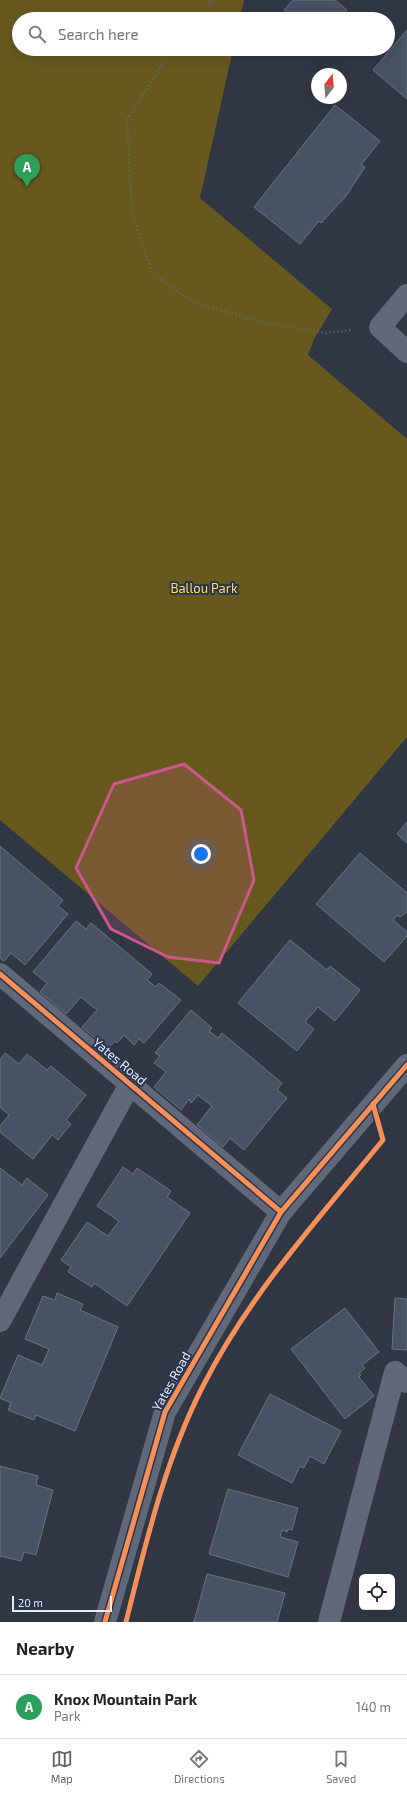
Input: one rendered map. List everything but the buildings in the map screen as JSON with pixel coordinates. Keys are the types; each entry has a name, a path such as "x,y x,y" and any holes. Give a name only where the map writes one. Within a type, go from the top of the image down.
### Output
{"street":[{"path":"407,295 380,327 407,352"},
{"name":"Yates Road","path":"0,974 281,1212"},
{"name":"Yates Road","path":"105,1622 165,1412 281,1212 407,1065"},
{"name":"Yates Road","path":"0,1321 130,1084"},
{"path":"328,1622 395,1372 407,1382"}],"path":[{"path":"207,12 210,0"},
{"path":"168,56 128,120 132,214 153,274 195,303 262,322 326,333 380,327"}],"highlighted area":[{"path":"184,764 241,810 254,880 219,963 168,957 111,929 76,868 114,784"}],"green space":[{"name":"Ballou Park","path":"0,0 244,0 241,12 12,12 12,56 231,56 200,198 332,309 314,339 308,355 407,439 407,737 198,986 0,820"}],"cycle path":[{"path":"0,974 281,1212"},
{"path":"105,1622 165,1412 281,1212 407,1065"},
{"path":"126,1622 149,1532 167,1472 203,1386 241,1320 263,1289 286,1258 383,1140 373,1104"}],"place":[{"name":"Knox Mountain Park","path":"27,187"}]}
